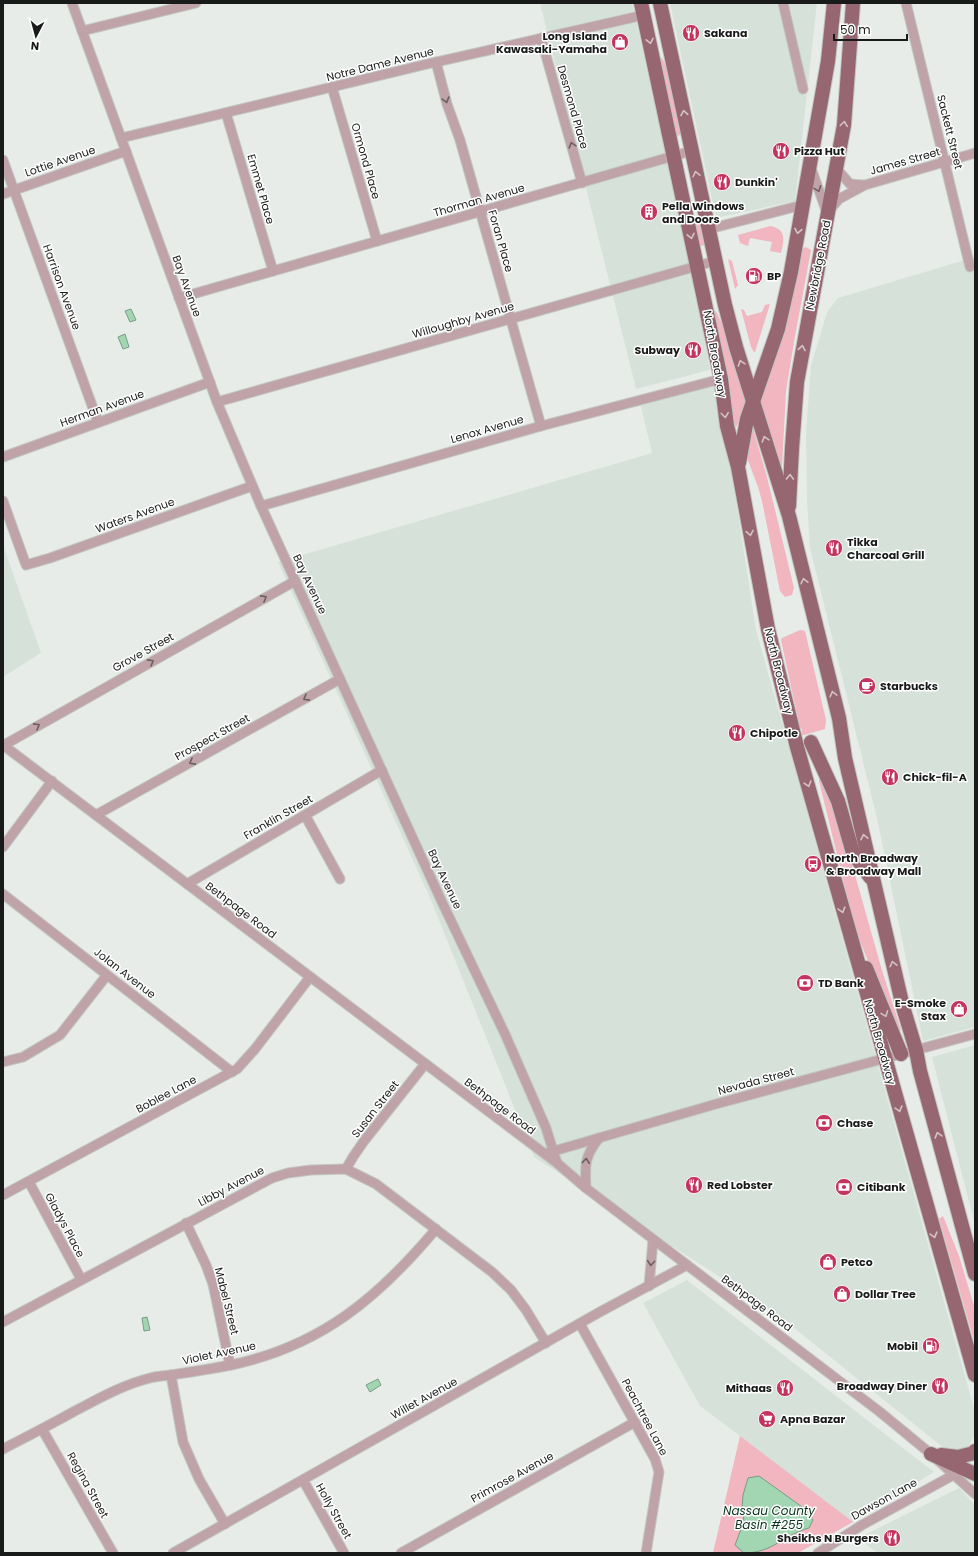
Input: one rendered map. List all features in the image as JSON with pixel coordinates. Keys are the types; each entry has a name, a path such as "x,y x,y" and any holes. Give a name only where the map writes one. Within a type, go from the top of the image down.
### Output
{"main road":[{"name":"North Broadway","path":"660,3 725,305 736,347 754,400 789,516 839,718 845,758 903,1007 916,1050 920,1071 975,1274"},
{"path":"738,467 742,438 778,329 791,272 828,61 834,3"},
{"name":"North Broadway","path":"643,9 721,379 726,426 738,467 768,629 797,747 975,1375"},
{"name":"Newbridge Road","path":"789,516 797,382 844,125 852,9"},
{"path":"811,742 838,800 853,853 874,883"},
{"path":"847,927 871,978 900,1054"},
{"path":"931,1454 958,1457 974,1453 975,1451"},
{"path":"931,1454 964,1472"}],"street":[{"name":"Bay Avenue","path":"72,3 217,402 252,486 505,1034 546,1128 549,1153 556,1163"},
{"path":"82,31 196,3"},
{"path":"783,3 803,89"},
{"name":"Sackett Street","path":"906,3 970,267"},
{"name":"Notre Dame Avenue","path":"121,138 541,38 643,9"},
{"name":"Desmond Place","path":"541,38 582,183"},
{"name":"Foran Place","path":"436,62 447,104 460,140 541,426"},
{"name":"Ormond Place","path":"332,87 377,242"},
{"name":"Emmet Place","path":"226,113 273,272"},
{"name":"Lottie Avenue","path":"3,194 126,151"},
{"name":"Thorman Avenue","path":"179,298 691,152"},
{"name":"James Street","path":"827,214 839,199 865,185 975,153"},
{"name":"Harrison Avenue","path":"3,160 98,422"},
{"path":"809,165 827,214"},
{"name":"James Street","path":"836,168 850,184 865,185"},
{"path":"708,229 802,205"},
{"name":"Willoughby Avenue","path":"217,402 715,262"},
{"name":"Lenox Avenue","path":"261,506 541,426 721,379"},
{"name":"Herman Avenue","path":"3,457 210,382"},
{"name":"Waters Avenue","path":"3,501 26,565 50,558 252,486"},
{"name":"Grove Street","path":"3,745 295,581"},
{"name":"Prospect Street","path":"96,815 340,679"},
{"name":"Bethpage Road","path":"3,745 425,1064 549,1153"},
{"name":"Franklin Street","path":"187,884 382,770"},
{"path":"3,847 52,781"},
{"path":"305,815 340,878"},
{"name":"Jolan Avenue","path":"3,894 232,1072"},
{"path":"3,1062 23,1057 60,1035 108,975"},
{"name":"Boblee Lane","path":"3,1195 237,1069 255,1049 310,977"},
{"name":"Nevada Street","path":"549,1153 716,1104 975,1034"},
{"name":"Susan Street","path":"346,1170 356,1152 425,1064"},
{"path":"586,1188 585,1174 588,1154 599,1138"},
{"name":"Bethpage Road","path":"556,1163 586,1188 880,1412 931,1454"},
{"name":"Libby Avenue","path":"3,1322 272,1178 288,1173 311,1170 346,1170 376,1184 492,1272 511,1290 526,1310 546,1343"},
{"name":"Gladys Place","path":"29,1182 81,1279"},
{"name":"Mabel Street","path":"186,1223 206,1265 213,1284 230,1365"},
{"name":"Violet Avenue","path":"3,1449 117,1388 151,1377 230,1365 255,1359 307,1339 336,1323 390,1280 436,1229"},
{"path":"649,1286 654,1240"},
{"name":"Willet Avenue","path":"173,1553 546,1343 688,1265"},
{"name":"Peachtree Lane","path":"580,1324 655,1459 659,1472 646,1553"},
{"path":"171,1375 183,1442 196,1474 225,1524"},
{"name":"Primrose Avenue","path":"401,1553 635,1422"},
{"name":"Regina Street","path":"42,1429 113,1553"},
{"path":"964,1472 975,1494"},
{"name":"Dawson Lane","path":"818,1553 862,1525 964,1472"},
{"name":"Holly Street","path":"303,1480 344,1553"}],"shaded area":[{"path":"540,3 632,3 694,282 710,370 636,389"},
{"path":"670,3 817,3 795,201 716,218"},
{"path":"659,58 662,58 669,71 681,134 678,136 675,135"},
{"path":"696,217 701,228 705,245 698,247 692,218"},
{"path":"770,226 775,227 782,232 783,244 781,253 770,251 772,242 750,238 748,246 740,243 738,235"},
{"path":"806,247 811,250 786,391 782,466 778,467 758,404 802,249"},
{"path":"975,257 975,1027 923,1041 877,818 810,548 807,500 806,432 811,366 827,312 838,298"},
{"path":"728,259 732,261 738,285 735,289"},
{"path":"770,304 754,352 751,347 741,309 744,310 747,316 762,312 765,305"},
{"path":"716,311 728,337 746,401 737,426 734,427 712,312"},
{"path":"718,384 756,630 975,1412 975,1435 960,1461 774,1312 534,1157 431,900 278,562 652,453 641,406"},
{"path":"751,427 753,428 767,477 794,588 792,595 785,597 780,591 762,501 746,455"},
{"path":"3,545 41,653 3,677"},
{"path":"800,630 805,631 826,720 825,729 804,735 802,735 802,729 800,728 781,640 782,638"},
{"path":"819,776 837,811 881,967 901,1030 896,1032 855,928"},
{"path":"975,1045 975,1225 932,1057"},
{"path":"943,1216 959,1256 975,1309 975,1344 939,1219"},
{"path":"687,1280 934,1472 853,1522 820,1506 740,1436 700,1406 643,1303"},
{"path":"740,1436 853,1522 798,1553 713,1553"},
{"path":"959,1488 975,1505 975,1553 877,1553 858,1538"}],"water":[{"path":"131,309 136,320 130,322 125,311"},
{"path":"125,334 129,347 123,349 118,337"},
{"path":"147,1317 150,1330 144,1331 142,1318"},
{"path":"378,1379 381,1385 370,1392 366,1385"},
{"name":"Nassau County Basin #255","path":"759,1476 805,1509 813,1520 809,1528 800,1531 770,1547 763,1550 744,1553 735,1545 744,1521 742,1509 743,1495 748,1478"}],"place":[{"name":"Sakana","path":"691,33"},
{"name":"Long Island Kawasaki-Yamaha","path":"620,42"},
{"name":"Pizza Hut","path":"781,151"},
{"name":"Dunkin'","path":"722,182"},
{"name":"Pella Windows and Doors","path":"649,212"},
{"name":"BP","path":"754,276"},
{"name":"Subway","path":"693,350"},
{"name":"Tikka Charcoal Grill","path":"834,548"},
{"name":"Starbucks","path":"867,686"},
{"name":"Chipotle","path":"737,733"},
{"name":"Chick-fil-A","path":"890,777"},
{"name":"North Broadway & Broadway Mall","path":"813,864"},
{"name":"TD Bank","path":"805,983"},
{"name":"E-Smoke Stax","path":"959,1009"},
{"name":"Chase","path":"824,1123"},
{"name":"Red Lobster","path":"694,1185"},
{"name":"Citibank","path":"844,1187"},
{"name":"Petco","path":"828,1262"},
{"name":"Dollar Tree","path":"842,1294"},
{"name":"Mobil","path":"931,1346"},
{"name":"Broadway Diner","path":"940,1386"},
{"name":"Mithaas","path":"785,1388"},
{"name":"Apna Bazar","path":"767,1419"},
{"name":"Sheikhs N Burgers","path":"892,1538"}]}
